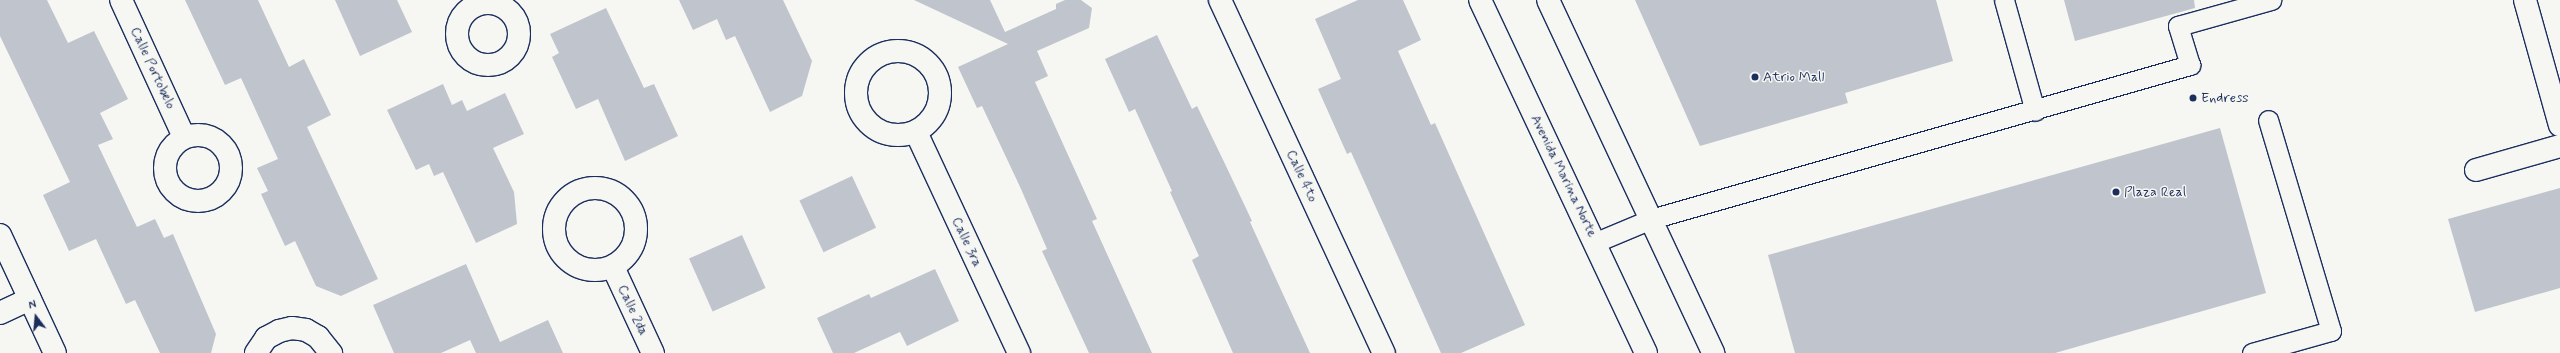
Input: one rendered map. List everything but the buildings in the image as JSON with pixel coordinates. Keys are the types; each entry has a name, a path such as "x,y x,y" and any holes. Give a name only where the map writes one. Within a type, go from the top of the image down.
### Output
{"street":[{"name":"Calle Portobelo","path":"121,0 184,137"},
{"name":"Calle 4to","path":"1220,0 1384,353"},
{"name":"Avenida Marina Norte","path":"1480,0 1596,242 1646,353"},
{"path":"1548,0 1712,353"},
{"path":"2525,0 2560,125"},
{"name":"Calle 3ra","path":"916,132 1019,353"},
{"path":"2476,170 2560,146"},
{"path":"0,235 55,353"},
{"name":"Calle 2da","path":"613,267 653,353"},
{"path":"0,313 30,300"},
{"path":"256,353 266,338 279,331 292,328 306,330 318,336 331,353"}],"lane":[{"path":"2004,0 2035,111"},
{"path":"1596,242 1651,219 2190,66 2178,26 2271,0"},
{"path":"2252,353 2331,331 2268,120"}],"place":[{"name":"Atrio Mall","path":"1755,77"},
{"name":"Endress","path":"2193,98"},
{"name":"Plaza Real","path":"2116,192"}]}
